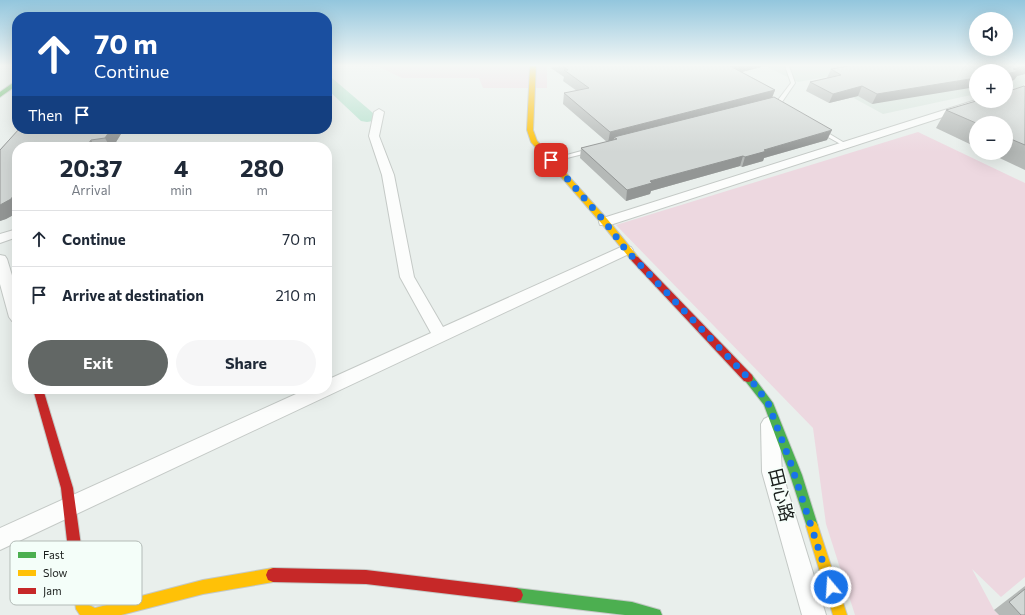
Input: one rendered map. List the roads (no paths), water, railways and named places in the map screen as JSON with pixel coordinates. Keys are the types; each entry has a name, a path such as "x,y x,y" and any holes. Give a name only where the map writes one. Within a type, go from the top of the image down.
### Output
{"street":[{"path":"532,95 531,135 534,142 605,222 626,250 755,385 768,403"},
{"path":"605,222 969,105"},
{"path":"379,112 374,136 388,175 407,277 440,335"},
{"path":"0,239 12,235"},
{"path":"332,386 626,250"},
{"path":"0,259 12,300"},
{"path":"39,394 67,488 74,541"},
{"path":"0,539 70,508 313,394"},
{"name":"田心路","path":"768,403 772,472 814,615"},
{"name":"田心路","path":"768,403 796,475 840,615"},
{"path":"142,603 203,587 278,574 366,577 632,609 655,615"},
{"path":"82,605 83,609 94,615 133,605"}],"lane":[{"path":"766,105 780,101 785,95"},
{"path":"772,103 779,107"},
{"path":"819,130 846,145"},
{"path":"551,160 596,149"}],"waterway":[{"path":"342,95 367,117"}]}
